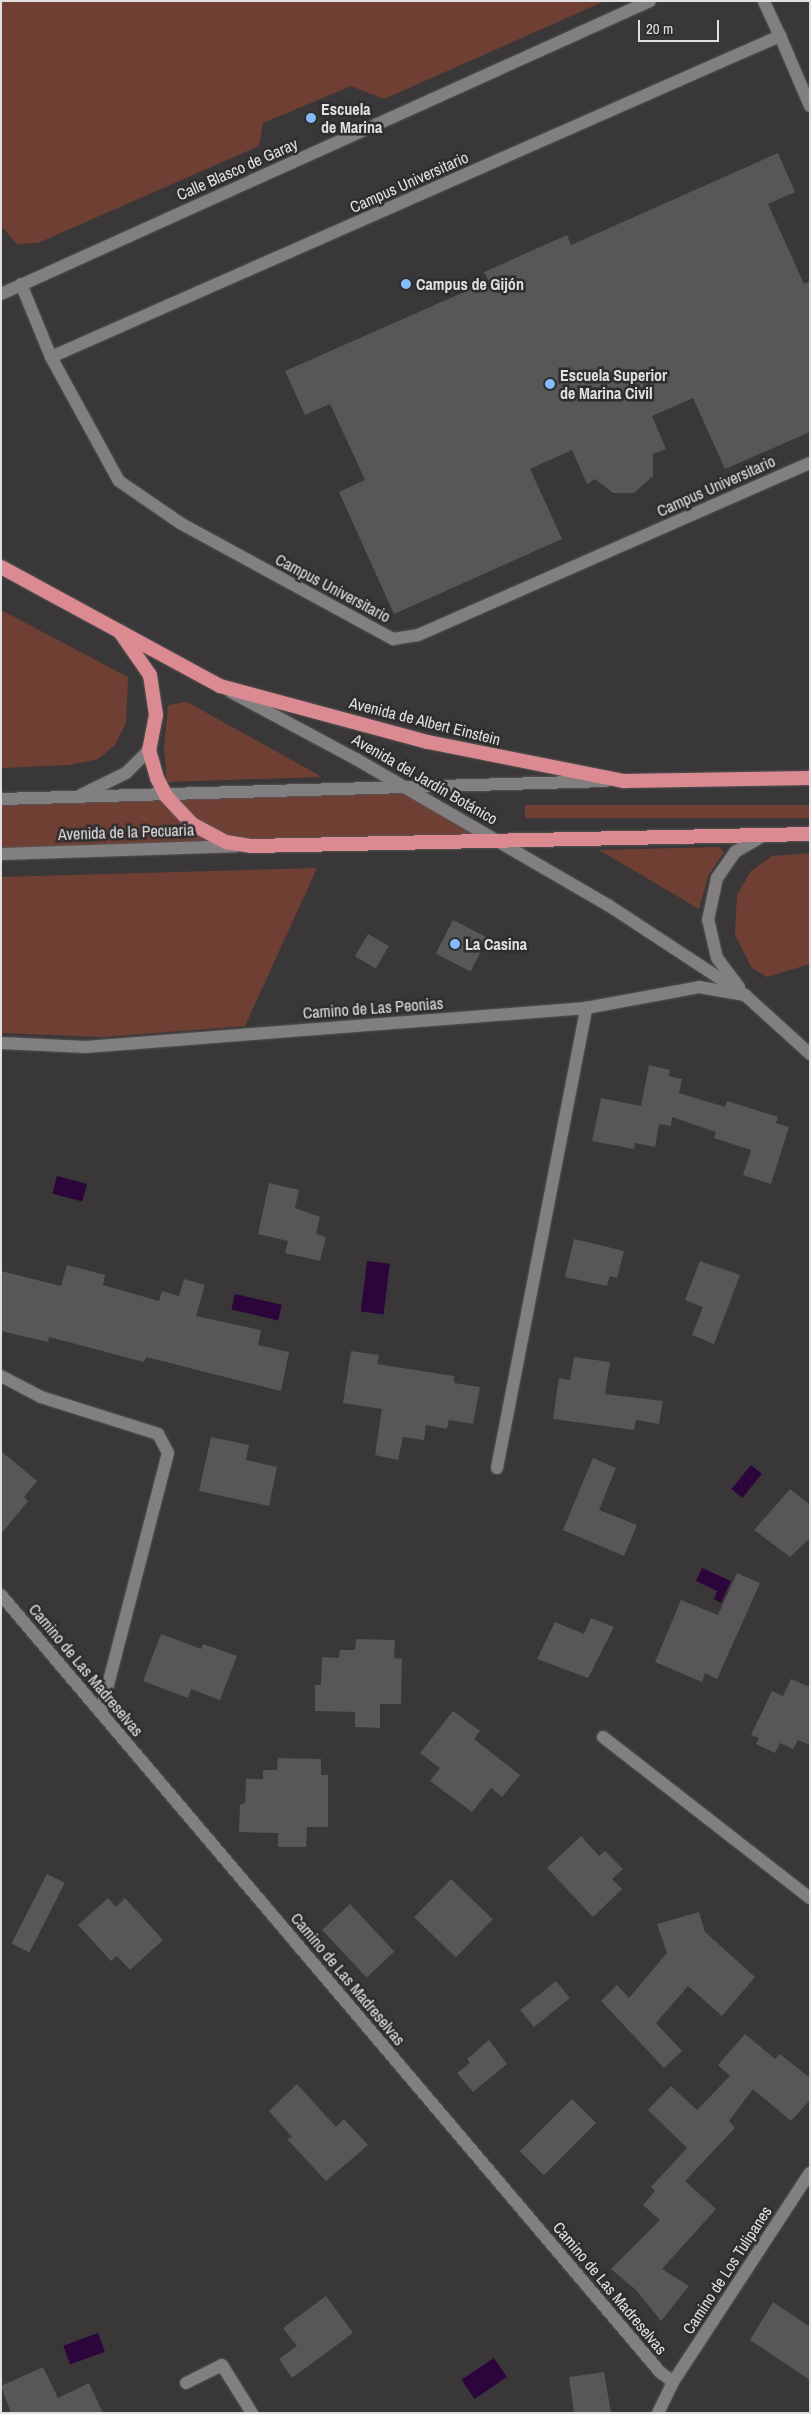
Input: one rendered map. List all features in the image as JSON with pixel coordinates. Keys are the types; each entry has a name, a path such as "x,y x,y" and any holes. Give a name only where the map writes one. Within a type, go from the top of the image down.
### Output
{"highway":[{"name":"Avenida del Jardín Botánico","path":"1,567 220,686"},
{"name":"Avenida de la Pecuaria","path":"118,630 150,675 156,716 149,750 157,778 166,796 192,824 226,842 252,846 499,841"},
{"name":"Avenida de Albert Einstein","path":"220,686 428,742 624,780 810,778"},
{"path":"499,841 810,834"}],"street":[{"name":"Calle Blasco de Garay","path":"1,294 650,1"},
{"path":"764,1 810,106"},
{"name":"Campus Universitario","path":"51,357 780,36"},
{"name":"Campus Universitario","path":"21,284 51,357 119,481 180,523 393,638 418,636 810,463"},
{"name":"Avenida del Jardín Botánico","path":"220,686 404,787 608,906 746,995 810,1054"},
{"path":"79,796 126,773 149,750"},
{"name":"Avenida de Albert Einstein","path":"404,787 624,780"},
{"path":"1,799 79,796 166,796 404,787"},
{"path":"746,995 717,958 708,920 721,872 735,852 766,835"},
{"name":"Avenida de la Pecuaria","path":"1,854 252,846"},
{"name":"Camino de Las Peonias","path":"1,1043 86,1047 586,1008 699,987 746,995"},
{"path":"497,1468 586,1008"},
{"path":"1,1376 41,1397 158,1434 168,1453 101,1712"},
{"name":"Camino de Las Madreselvas","path":"1,1595 654,2364 673,2382"},
{"path":"603,1737 810,1898"},
{"name":"Camino de Los Tulipanes","path":"658,2413 673,2382 810,2173"},
{"path":"186,2383 222,2364 252,2413"}],"shaded area":[{"path":"1,1 605,1 384,99 351,86 263,123 259,146 38,243 17,244 1,226"},
{"path":"1,610 128,677 126,723 115,745 98,759 70,765 1,768"},
{"path":"187,702 321,777 167,782 164,750 168,705"},
{"path":"404,787 499,841 1,854 1,799"},
{"path":"525,805 810,805 810,818 525,818"},
{"path":"719,847 724,852 708,876 699,909 599,850"},
{"path":"810,853 810,964 767,977 752,968 735,935 737,895 751,871 772,856"},
{"path":"317,868 245,1026 103,1037 1,1033 1,877"},
{"path":"57,1176 87,1184 82,1201 52,1193"},
{"path":"367,1261 390,1264 384,1314 361,1312"},
{"path":"235,1294 282,1305 278,1320 231,1310"},
{"path":"751,1465 762,1474 742,1498 731,1489"},
{"path":"702,1568 731,1581 721,1603 714,1599 717,1591 696,1581"},
{"path":"98,2333 105,2352 70,2364 63,2346"},
{"path":"494,2358 507,2377 475,2399 462,2380"}],"building":[{"name":"Escuela Superior de Marina Civil","path":"778,153 795,192 768,204 804,284 810,281 810,432 725,469 693,398 652,416 666,449 653,454 653,476 634,493 613,493 595,479 587,484 572,450 530,469 562,539 394,614 339,492 365,480 330,404 305,415 285,371 489,281 484,272 567,235 571,245"},
{"path":"453,920 488,938 470,972 436,954"},
{"path":"368,934 389,946 376,969 355,957"},
{"path":"649,1065 670,1070 669,1076 682,1079 679,1093 725,1107 727,1101 778,1117 776,1123 789,1127 771,1184 743,1175 751,1150 714,1138 716,1132 672,1117 671,1126 659,1124 655,1147 635,1143 634,1149 592,1141 601,1098 641,1106"},
{"path":"269,1183 299,1190 295,1208 320,1217 316,1234 326,1237 320,1261 285,1253 288,1241 258,1234"},
{"path":"574,1239 624,1251 617,1278 610,1276 607,1286 565,1277"},
{"path":"700,1261 740,1275 714,1344 692,1335 703,1307 685,1300"},
{"path":"67,1265 105,1275 103,1285 159,1301 162,1291 179,1296 184,1279 205,1285 196,1316 261,1330 258,1345 289,1352 281,1391 146,1357 144,1362 49,1337 48,1342 1,1331 1,1271 61,1286"},
{"path":"351,1351 379,1355 377,1364 454,1376 454,1383 480,1387 473,1424 449,1420 447,1429 426,1425 424,1440 403,1437 398,1460 375,1455 382,1409 343,1403"},
{"path":"574,1357 610,1362 605,1394 663,1401 659,1424 636,1420 634,1430 553,1419 559,1378 570,1380"},
{"path":"211,1437 249,1445 246,1460 277,1467 269,1506 199,1491"},
{"path":"1,1451 37,1481 24,1497 28,1501 1,1534"},
{"path":"593,1458 616,1468 599,1510 637,1525 624,1556 563,1530"},
{"path":"790,1489 810,1505 810,1538 790,1557 754,1530"},
{"path":"737,1573 760,1583 717,1679 705,1673 702,1682 655,1662 681,1600 718,1615"},
{"path":"591,1618 614,1627 588,1678 537,1659 555,1622 584,1634"},
{"path":"161,1634 201,1649 203,1644 237,1656 220,1700 191,1689 188,1698 143,1681"},
{"path":"356,1639 395,1640 394,1658 402,1659 401,1704 380,1704 380,1728 355,1727 355,1712 315,1711 315,1685 321,1685 322,1657 339,1658 340,1650 355,1650"},
{"path":"791,1679 810,1687 810,1745 798,1740 793,1749 780,1743 775,1753 756,1744 759,1738 751,1735 772,1691 783,1696"},
{"path":"453,1711 480,1731 474,1739 520,1775 502,1797 491,1788 472,1812 430,1781 440,1768 420,1753"},
{"path":"278,1758 321,1759 321,1775 328,1775 328,1827 307,1827 306,1847 278,1847 278,1833 239,1832 240,1805 245,1803 246,1779 263,1779 263,1770 277,1770"},
{"path":"581,1836 599,1856 605,1851 623,1869 612,1879 622,1889 593,1917 547,1868"},
{"path":"47,1874 65,1883 29,1953 12,1943"},
{"path":"451,1879 493,1919 456,1957 414,1917"},
{"path":"108,1898 116,1907 125,1898 163,1940 130,1970 117,1956 111,1961 78,1925"},
{"path":"350,1904 394,1952 367,1977 322,1930"},
{"path":"699,1912 705,1932 755,1977 722,2016 688,1986 656,2023 682,2051 664,2068 601,2001 617,1985 629,1998 667,1953 657,1924"},
{"path":"556,1981 570,1998 534,2027 520,2010"},
{"path":"745,2034 775,2059 780,2054 810,2078 810,2100 791,2121 753,2089 729,2121 735,2128 685,2181 716,2209 662,2269 689,2286 661,2321 636,2290 611,2269 660,2220 643,2205 655,2191 651,2187 687,2148 648,2110 671,2086 697,2110 730,2076 718,2065"},
{"path":"489,2040 507,2064 473,2092 457,2073 470,2063 467,2059"},
{"path":"297,2084 336,2127 344,2119 368,2145 326,2181 287,2139 292,2137 269,2111"},
{"path":"572,2099 596,2123 544,2175 520,2151"},
{"path":"326,2296 353,2333 292,2378 279,2359 297,2346 283,2328"},
{"path":"773,2302 810,2327 810,2380 750,2340"},
{"path":"43,2367 58,2398 89,2383 103,2413 11,2413 1,2386"},
{"path":"604,2372 611,2413 574,2413 569,2377"}],"place":[{"name":"Escuela de Marina","path":"311,118"},
{"name":"Campus de Gijón","path":"406,284"},
{"name":"Escuela Superior de Marina Civil","path":"550,384"},
{"name":"La Casina","path":"455,944"}]}
